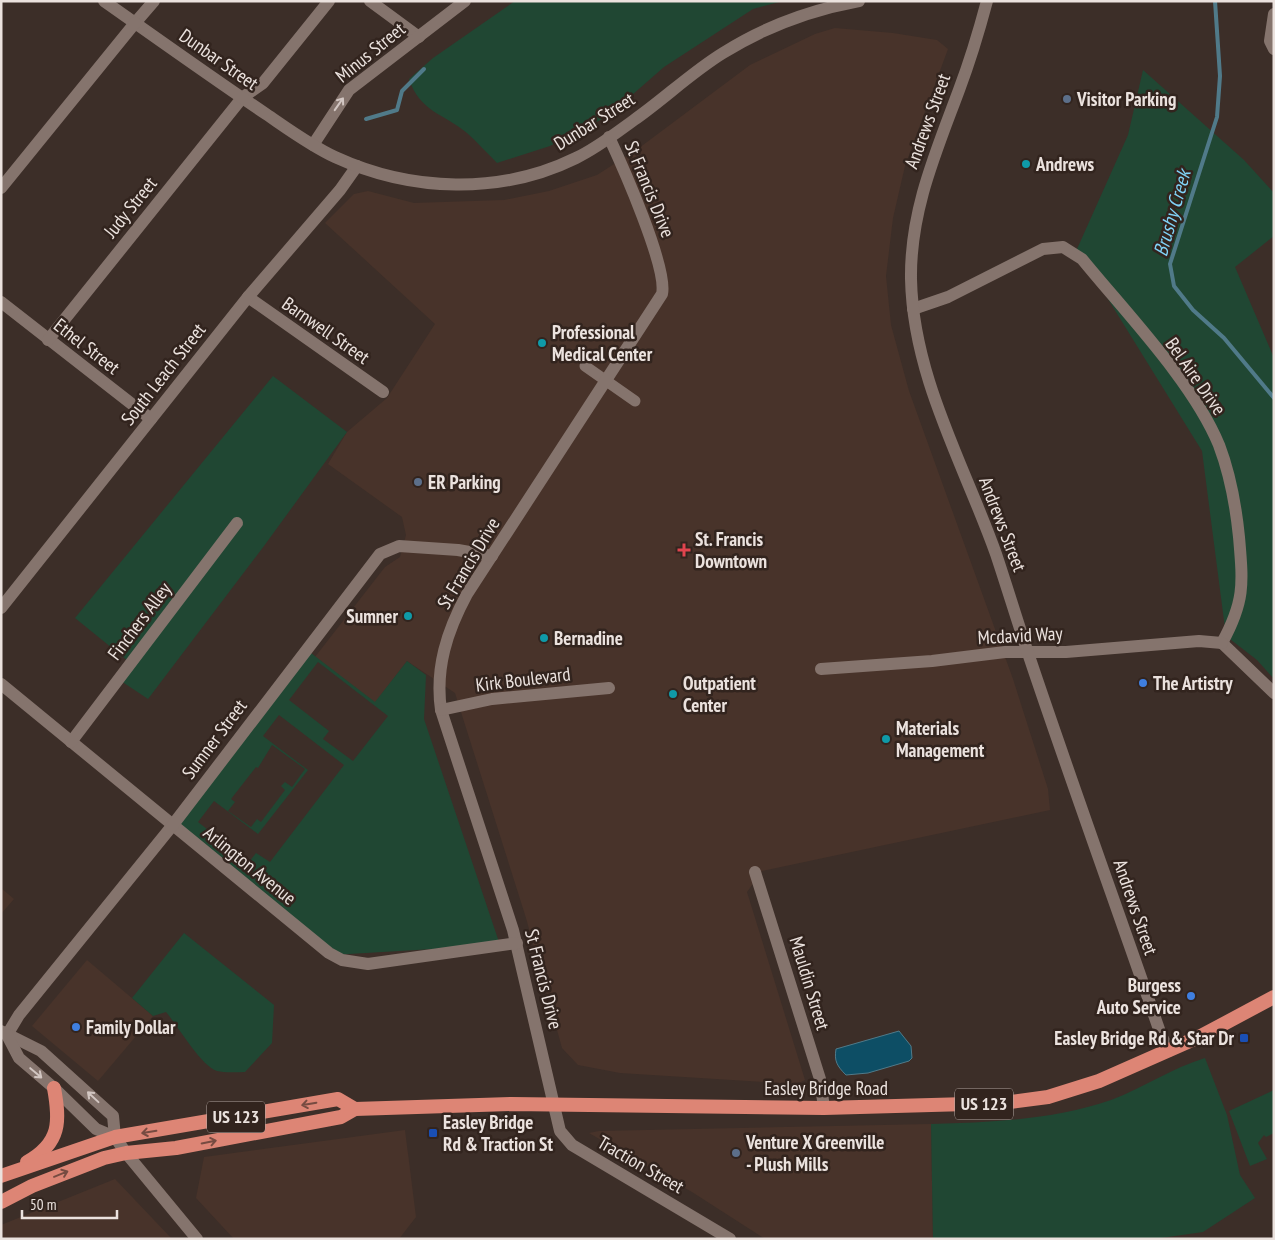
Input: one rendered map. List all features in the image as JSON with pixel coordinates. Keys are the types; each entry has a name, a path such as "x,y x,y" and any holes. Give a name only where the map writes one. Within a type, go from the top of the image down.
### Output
{"highway":[{"name":"Easley Bridge Road","path":"126,1153 176,1148 341,1118 355,1109 555,1104 824,1108 1003,1103 1048,1097 1099,1081 1169,1052 1274,997"},
{"path":"3,1175 36,1157 51,1140 57,1128 59,1115 54,1088"},
{"name":"Easley Bridge Road","path":"115,1137 338,1099 355,1109"},
{"name":"US 123","path":"3,1175 115,1137"},
{"name":"US 123","path":"1,1202 81,1166 126,1153"}],"street":[{"name":"Dunbar Street","path":"104,1 242,98 334,157 390,176 416,182 454,185 509,181 551,169 584,154 722,54 759,32 797,16 859,1"},
{"path":"1,188 154,1"},
{"name":"Judy Street","path":"48,340 242,98 263,84 329,1"},
{"path":"370,1 419,37"},
{"name":"Minus Street","path":"313,145 349,90 465,1"},
{"path":"979,1 987,2"},
{"name":"Andrews Street","path":"987,2 963,80 932,158 921,194 912,253 914,309 924,367 947,432 995,552 1161,1035 1169,1052"},
{"path":"1274,14 1270,41 1274,49"},
{"name":"St Francis Drive","path":"555,1104 517,943 441,710 439,679 447,640 461,606 662,294 664,280 624,168 609,137"},
{"name":"South Leach Street","path":"1,608 248,297 340,190 357,166"},
{"name":"Bel Aire Drive","path":"914,309 948,296 1043,249 1063,248 1082,259 1185,386 1219,445 1228,475 1237,519 1242,573 1239,607 1222,643"},
{"name":"Barnwell Street","path":"248,297 383,392"},
{"name":"Ethel Street","path":"1,302 151,419"},
{"path":"585,366 635,401"},
{"name":"Finchers Alley","path":"71,742 237,523"},
{"name":"Sumner Street","path":"4,1033 172,826 380,554 399,546 467,550 492,556"},
{"name":"Mcdavid Way","path":"821,669 932,661 1004,652 1066,652 1199,641 1222,643"},
{"path":"1222,643 1274,693"},
{"name":"Arlington Avenue","path":"1,684 172,826 329,953 342,960 368,964 517,943"},
{"name":"Kirk Boulevard","path":"441,710 492,699 609,688"},
{"name":"Mauldin Street","path":"755,872 820,1079 824,1108"},
{"path":"4,1033 19,1058 54,1088 96,1129 115,1137"},
{"path":"4,1033 41,1051 113,1116 115,1137 197,1239"},
{"name":"Traction Street","path":"555,1104 560,1130 572,1145 730,1239"}],"shaded area":[{"name":"St. Francis Downtown","path":"835,28 893,33 937,40 948,49 905,166 893,218 886,276 891,325 909,391 1013,679 1048,789 1050,810 762,871 747,892 805,1080 797,1084 620,1073 578,1065 562,1048 526,918 455,693 407,661 375,703 315,657 385,567 400,557 406,535 402,517 328,464 347,432 387,398 435,324 325,223 354,194 368,191 414,203 504,200 549,191 597,175 639,148 750,65 815,34"},
{"path":"1,888 14,899 1,914"},
{"path":"87,960 153,1016 98,1081 32,1026"},
{"path":"931,1124 933,1239 765,1239 692,1192 589,1133 599,1131"},
{"path":"405,1130 416,1217 399,1239 234,1239 196,1198 204,1157"},
{"path":"115,1179 172,1239 4,1239 1,1236 1,1225"}],"green space":[{"path":"515,1 783,1 753,9 664,67 608,116 550,146 497,163 467,133 433,111 419,99 409,79 433,58"},
{"path":"1143,70 1244,160 1274,193 1274,236 1235,267 1274,358 1274,679 1257,660 1226,636 1202,451 1077,249 1128,135"},
{"path":"273,376 347,432 264,546 148,699 115,677 128,661 75,618"},
{"path":"307,650 375,702 407,661 426,675 424,719 500,945 332,955 170,821","holes":["318,662 388,716 353,761 323,739 329,731 289,700","279,715 344,765 270,862 256,853 249,862 198,822 214,801 258,834 308,770 263,736","272,745 305,769 292,787 285,782 281,786 285,790 261,822 257,819 251,827 228,811 235,802 231,799 256,767 258,768"]},
{"path":"184,933 274,1005 272,1043 245,1072 220,1072 210,1067 166,1012 153,1016 132,998"},
{"path":"1205,1058 1227,1115 1240,1175 1255,1198 1203,1232 1154,1239 933,1239 931,1124 1022,1119 1089,1107 1123,1095 1181,1067"},
{"path":"1274,1090 1274,1133 1266,1137 1264,1135 1258,1143 1267,1159 1250,1166 1229,1111"}],"water":[{"path":"899,1031 911,1046 912,1058 909,1061 868,1073 846,1075 838,1066 835,1057 836,1049"}],"waterway":[{"name":"Brushy Creek","path":"1215,1 1220,76 1217,117 1170,264 1174,286 1193,310 1224,338 1274,398"},
{"path":"366,119 397,110 402,91 424,69"}],"place":[{"name":"Visitor Parking","path":"1067,99"},
{"name":"Andrews","path":"1026,164"},
{"name":"Professional Medical Center","path":"542,343"},
{"name":"ER Parking","path":"418,482"},
{"name":"St. Francis Downtown","path":"684,550"},
{"name":"Sumner","path":"408,616"},
{"name":"Bernadine","path":"544,638"},
{"name":"The Artistry","path":"1143,683"},
{"name":"Outpatient Center","path":"673,694"},
{"name":"Materials Management","path":"886,739"},
{"name":"Burgess Auto Service","path":"1191,996"},
{"name":"Family Dollar","path":"76,1027"},
{"name":"Easley Bridge Rd & Star Dr","path":"1244,1038"},
{"name":"Easley Bridge Rd & Traction St","path":"433,1133"},
{"name":"Venture X Greenville - Plush Mills","path":"736,1153"}]}
